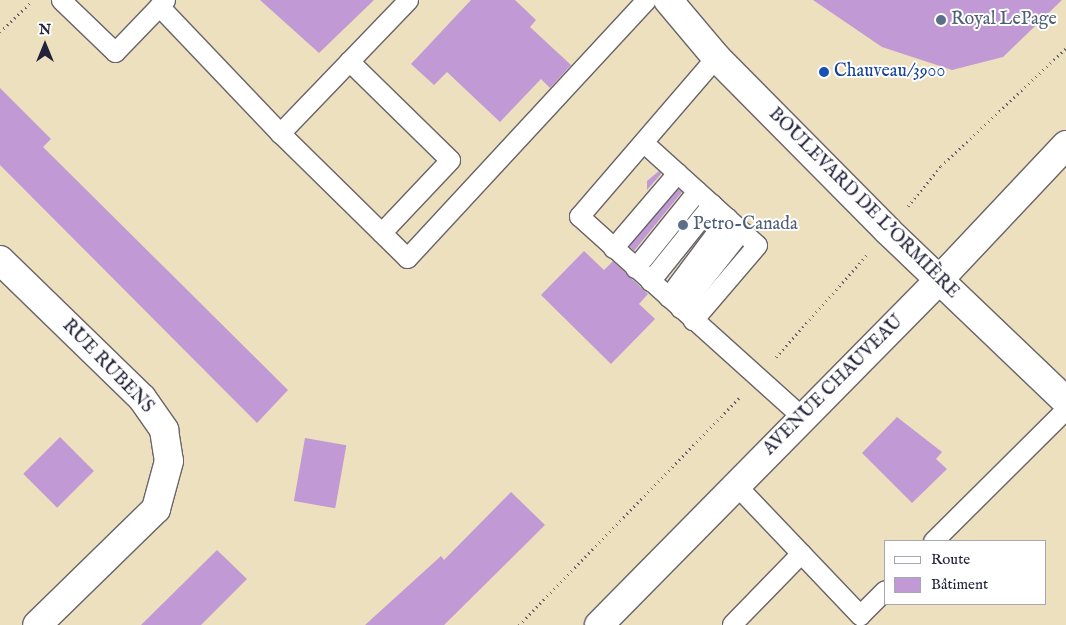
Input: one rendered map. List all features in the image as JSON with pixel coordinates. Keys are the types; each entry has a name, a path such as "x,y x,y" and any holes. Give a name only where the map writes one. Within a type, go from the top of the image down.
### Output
{"street":[{"name":"BOULEVARD DE L'ORMIÈRE","path":"668,0 716,57 938,281 1066,401"},
{"name":"AVENUE CHAUVEAU","path":"599,625 938,281 1066,145"},
{"name":"RUE RUBENS","path":"0,260 142,398 164,430 169,461 156,508 37,625"}],"lane":[{"path":"61,0 115,52 162,3 280,133 407,258 646,0"},
{"path":"280,133 408,0"},
{"path":"716,57 644,143 578,216 802,417"},
{"path":"349,61 450,160 381,233"},
{"path":"644,143 757,246 680,308"},
{"path":"613,248 677,173"},
{"path":"635,268 697,191"},
{"path":"650,281 712,204"},
{"path":"680,308 734,225"},
{"path":"934,540 1066,409"},
{"path":"736,485 800,553 855,620 884,591"},
{"path":"732,624 800,553"}],"path":[{"path":"0,32 31,2"},
{"path":"519,625 758,377 888,230 941,166 1066,48"}],"building":[{"path":"260,0 374,0 319,53"},
{"path":"471,0 515,0 536,20 530,27 571,65 550,88 541,79 500,122 447,72 434,85 411,64"},
{"path":"813,0 1062,0 1003,57 952,70 882,47"},
{"path":"0,88 51,139 43,147 288,390 257,423 0,165"},
{"path":"659,171 661,174 647,190 647,181"},
{"path":"678,189 682,192 634,251 629,246"},
{"path":"584,251 604,270 613,261 648,294 639,304 655,319 611,364 541,295"},
{"path":"897,417 942,452 936,459 947,469 912,503 862,453"},
{"path":"60,437 94,471 57,508 23,474"},
{"path":"305,438 346,445 335,508 294,501"},
{"path":"511,492 545,525 444,625 365,625 441,556 444,560"},
{"path":"217,550 247,579 201,625 141,625"}],"place":[{"name":"Royal LePage","path":"941,20"},
{"name":"Chauveau/3900","path":"824,72"},
{"name":"Petro-Canada","path":"683,225"}]}
